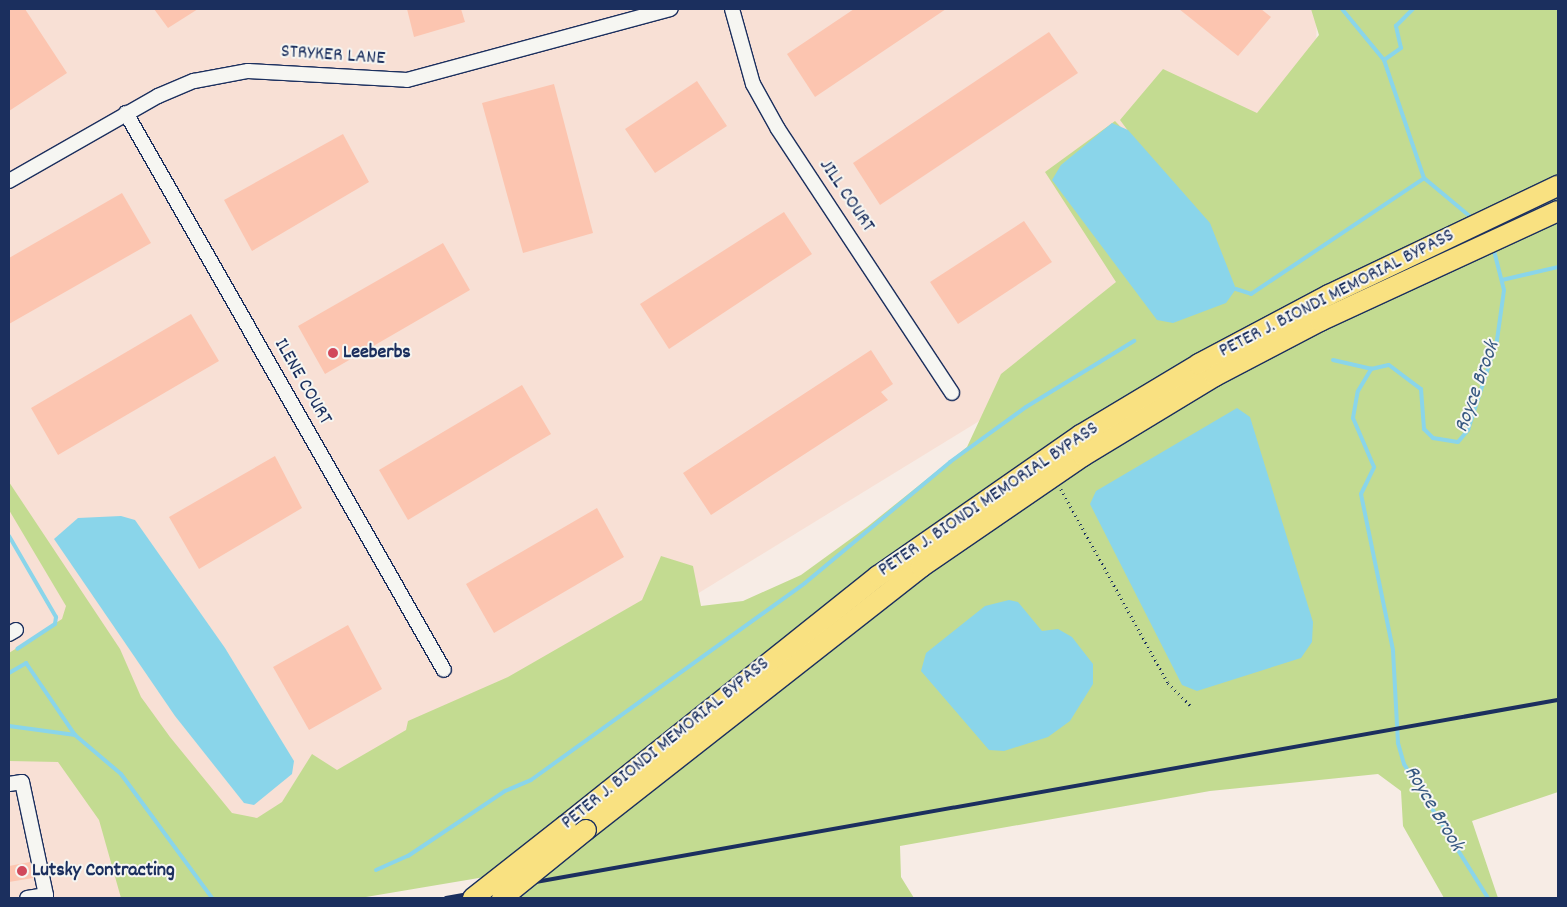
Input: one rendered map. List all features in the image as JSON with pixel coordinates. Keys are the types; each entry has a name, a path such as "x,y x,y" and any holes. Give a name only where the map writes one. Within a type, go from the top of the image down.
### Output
{"highway":[{"name":"PETER J. BIONDI MEMORIAL BYPASS","path":"502,898 828,638 998,512 1215,376 1435,255 1517,205 1558,186"},
{"name":"PETER J. BIONDI MEMORIAL BYPASS","path":"473,898 878,576 1024,472 1199,364 1435,255 1518,229 1558,211"}],"street":[{"name":"STRYKER LANE","path":"9,181 171,89 220,74 272,72 372,81 414,78 671,9"},
{"name":"JILL COURT","path":"732,9 764,105 952,393"},
{"name":"ILENE COURT","path":"126,113 444,670"},
{"path":"9,784 22,782 46,895 27,898"}],"path":[{"path":"1066,497 1159,668 1182,702 1192,707"}],"shaded area":[{"path":"9,9 1317,9 1316,48 1136,325 201,898 9,898"}],"green space":[{"path":"1311,9 1558,9 1558,792 1472,821 1498,898 1444,898 1403,826 1401,791 1378,774 1210,791 900,846 901,877 914,898 517,898 557,865 360,898 121,898 99,820 58,762 9,761 9,653 62,619 66,606 9,510 9,482 120,649 141,697 170,737 232,813 257,818 282,802 312,754 337,770 406,730 408,721 508,677 642,600 661,556 693,566 701,606 743,601 801,575 867,527 967,447 1001,374 1116,282 1045,172 1115,121 1140,147 1120,120 1163,69 1257,113 1319,35"}],"water":[{"path":"1112,123 1128,130 1210,223 1236,289 1226,303 1173,323 1157,320 1052,180 1061,165"},
{"path":"1237,408 1250,417 1313,622 1312,642 1301,658 1197,691 1182,685 1090,504 1096,491"},
{"path":"121,516 135,520 225,648 294,761 292,774 254,805 244,803 175,716 54,539 78,518"},
{"path":"1009,600 1018,602 1042,631 1058,629 1072,637 1093,664 1093,684 1070,721 1048,737 1004,751 989,750 921,671 926,653 985,606"}],"building":[{"path":"9,9 25,9 67,73 9,111"},
{"path":"154,9 198,9 168,28"},
{"path":"407,9 461,9 465,22 414,37"},
{"path":"854,9 946,9 815,97 787,54"},
{"path":"1179,9 1261,9 1271,17 1238,56"},
{"path":"1049,32 1078,73 880,205 853,163"},
{"path":"697,81 727,126 655,173 625,129"},
{"path":"554,84 593,233 523,253 482,103"},
{"path":"343,134 369,182 252,251 224,200"},
{"path":"122,193 151,243 9,324 9,258"},
{"path":"784,212 812,254 669,349 640,304"},
{"path":"1024,221 1052,262 958,324 930,282"},
{"path":"443,243 470,290 325,374 298,326"},
{"path":"191,314 219,361 58,455 31,408"},
{"path":"871,350 893,384 881,392 888,400 711,515 683,473"},
{"path":"522,385 551,434 408,520 379,470"},
{"path":"275,456 302,508 199,569 169,517"},
{"path":"597,508 624,557 494,633 466,584"},
{"path":"348,625 382,689 309,730 273,667"},
{"name":"Lutsky Contracting","path":"30,862 33,878 9,882 9,866"}],"waterway":[{"name":"Royce Brook","path":"1342,9 1384,60 1424,178 1473,219"},
{"path":"1384,60 1401,48 1396,26 1413,9"},
{"path":"1236,289 1251,294 1424,178"},
{"name":"Royce Brook","path":"1488,898 1404,764 1398,743 1393,650 1361,494 1374,467 1353,418 1358,391 1371,369 1389,365 1421,389 1424,429 1433,438 1458,442 1468,430 1497,340 1504,290 1493,247"},
{"path":"1502,280 1558,267"},
{"path":"376,870 408,856 505,791 531,780 805,583 950,462 1026,407 1134,341"},
{"path":"1333,360 1371,369"},
{"path":"9,536 56,617 55,624 17,649"},
{"path":"9,673 26,663 75,735"},
{"path":"9,726 75,735 121,774 212,898"}],"railway":[{"path":"446,898 1558,700"}],"place":[{"name":"Leeberbs","path":"333,353"},
{"name":"Lutsky Contracting","path":"22,871"}]}
